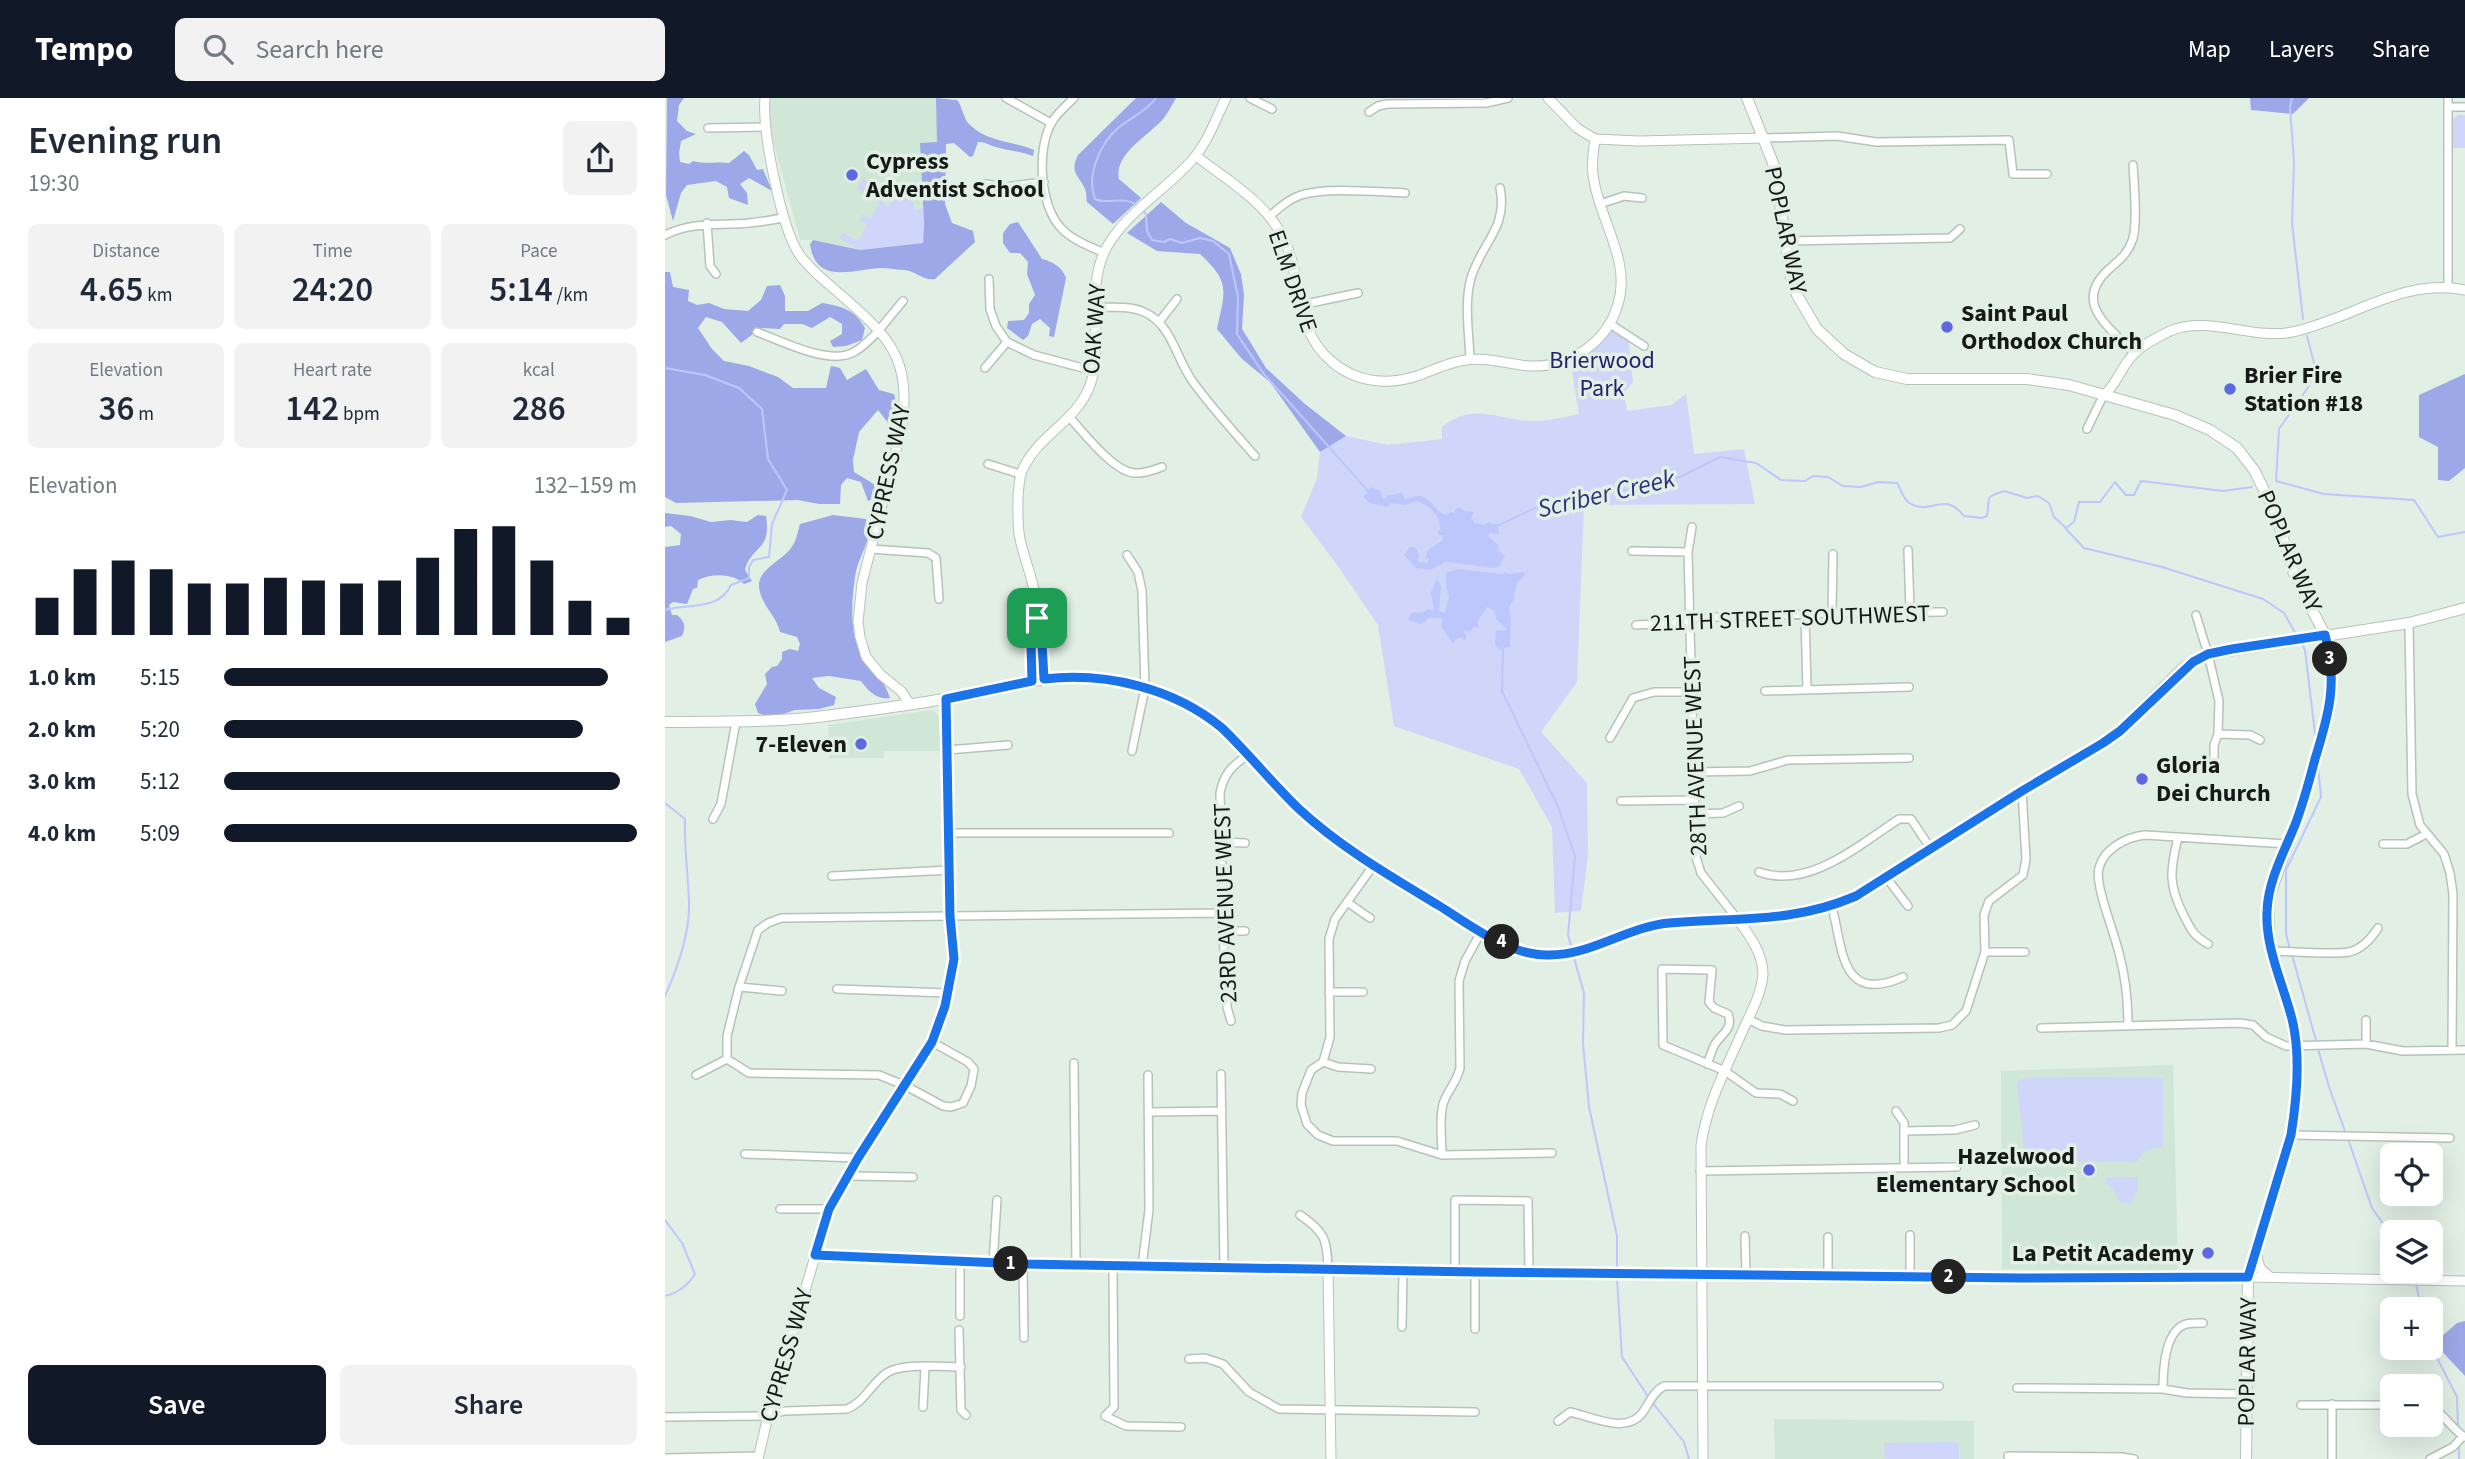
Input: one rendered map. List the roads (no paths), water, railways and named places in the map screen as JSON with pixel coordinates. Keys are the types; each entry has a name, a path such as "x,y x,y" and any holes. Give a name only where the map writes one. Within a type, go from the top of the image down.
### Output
{"main road":[{"name":"POPLAR WAY","path":"1747,98 1765,138 1779,187 1793,284 1817,329 1844,354 1875,372 1907,379 2027,379 2069,385 2196,422 2226,440 2247,458 2266,490 2294,574 2325,635 2332,667 2332,698 2303,801 2268,900 2267,923 2272,951 2292,1022 2296,1095 2291,1135 2248,1277 2246,1459"},
{"path":"665,722 798,720 946,699 1044,679 1089,677 1145,688 1188,705 1209,717 1249,754 1300,810 1373,866 1481,932 1527,953 1566,955 1658,925 1789,916 1832,907 1856,896 2112,737 2184,667 2208,654 2409,623 2465,608"}],"street":[{"name":"CYPRESS WAY","path":"765,98 765,127 783,218 799,254 814,272 879,329 898,358 903,373 905,404 902,427 862,583 858,609 862,647 874,667 901,691 911,704"},
{"path":"1006,98 1051,123"},
{"path":"1074,98 1051,123 1042,158 1044,181 1051,212 1063,230 1104,253"},
{"name":"OAK WAY","path":"1020,474 1044,438 1070,418 1085,398 1094,371 1097,275 1104,253 1118,231 1196,156 1226,98"},
{"path":"1250,98 1272,109"},
{"path":"1369,112 1387,104 1486,103 1508,98"},
{"path":"1548,98 1577,128 1595,139 1639,141 1837,136 1876,142 2009,140 2013,174 2046,174"},
{"path":"2448,98 2448,286"},
{"path":"2448,107 2465,107"},
{"path":"708,128 765,127"},
{"name":"ELM DRIVE","path":"1196,156 1251,198 1269,216 1281,234 1289,252 1311,336 1320,350 1338,367 1359,378 1383,382 1407,379 1450,363 1470,359 1526,366 1559,363 1585,350 1610,324 1619,302 1622,280 1617,254 1599,204 1593,172 1595,139"},
{"path":"2133,165 2134,239 2127,253 2098,280 2092,290 2092,301 2095,310 2134,353"},
{"path":"986,184 1005,187 1044,181"},
{"path":"1470,359 1468,293 1471,277 1502,213 1500,188"},
{"path":"1269,216 1288,201 1317,192 1405,193"},
{"path":"1599,204 1623,196 1642,198"},
{"path":"665,235 680,228 707,223 747,223 783,218"},
{"path":"707,223 710,266 716,274"},
{"path":"1786,241 1950,238 1960,229"},
{"path":"989,279 990,309 996,326 1007,342 1034,355 1094,371"},
{"path":"2087,429 2103,396 2111,390 2134,353 2173,330 2195,326 2289,332 2314,326 2417,288 2448,286 2465,289"},
{"path":"1301,305 1358,293"},
{"path":"1159,322 1177,299"},
{"path":"757,332 824,356 841,357 855,352 879,329 902,300"},
{"path":"1096,307 1126,307 1145,312 1159,322 1192,381 1255,456"},
{"path":"1610,324 1644,346"},
{"path":"985,368 1007,342"},
{"path":"1070,418 1112,462 1126,471 1146,472 1162,467"},
{"path":"988,464 1020,474 1020,537 1033,584 1042,643 1044,679"},
{"name":"28TH AVENUE WEST","path":"1692,527 1688,552 1692,618 1691,692 1696,857 1701,873 1754,943 1763,972 1748,1020 1703,1130 1700,1171 1703,1459"},
{"path":"871,549 928,553 936,558 939,599"},
{"path":"1908,550 1910,611"},
{"path":"1632,551 1688,552"},
{"path":"1832,613 1833,554"},
{"path":"1127,555 1138,572 1142,591 1145,688 1132,751"},
{"name":"211TH STREET SOUTHWEST","path":"1636,625 1677,623 1692,618 1943,612"},
{"path":"1805,615 1807,688"},
{"path":"2196,615 2218,701 2214,768"},
{"path":"1032,681 1031,644 1037,618"},
{"path":"2409,623 2411,794 2415,811 2426,834 2444,854 2453,894 2452,1050"},
{"path":"1765,691 1909,687"},
{"path":"1610,738 1633,698 1654,692 1691,692"},
{"name":"CYPRESS WAY","path":"759,1457 768,1416 829,1209 932,1042 947,993 954,959 950,916 946,699"},
{"path":"713,819 721,804 736,722"},
{"path":"2218,734 2250,735 2260,740"},
{"path":"948,750 1008,745"},
{"name":"23RD AVENUE WEST","path":"1231,1021 1227,1007 1223,914 1222,784 1230,767 1249,754"},
{"path":"1694,772 1750,771 1788,760 1909,758"},
{"path":"1748,1020 1762,1026 1785,1030 1939,1028 1952,1025 1966,1011 1985,951 1984,915 1989,901 2023,874 2026,859 2022,791"},
{"path":"1621,801 1694,800"},
{"path":"1695,814 1723,813 1739,806"},
{"path":"1759,872 1772,876 1792,875 1823,867 1899,819 1905,818 1911,819 1931,849"},
{"path":"950,833 1170,833"},
{"path":"2383,844 2407,844 2426,834"},
{"path":"2128,1026 2126,983 2098,876 2102,861 2118,844 2136,836 2287,844"},
{"path":"2178,837 2172,861 2173,891 2193,935 2208,944"},
{"path":"1221,842 1245,843"},
{"path":"1373,866 1335,919 1329,939 1330,1037 1323,1062 1311,1070 1301,1093 1301,1105 1307,1124 1318,1135 1332,1141 1397,1141 1442,1155 1552,1153"},
{"path":"832,876 950,870"},
{"path":"1886,877 1908,906"},
{"path":"1347,902 1370,918"},
{"path":"1832,907 1840,935 1842,956 1849,973 1866,983 1890,983 1903,977"},
{"path":"727,1059 727,1036 739,986 758,930 781,918 1223,914"},
{"path":"2272,951 2349,952 2372,938 2378,928"},
{"path":"1224,931 1245,931"},
{"path":"1442,1155 1444,1101 1458,1077 1460,1068 1459,981 1465,961 1481,932"},
{"path":"1985,951 2025,951"},
{"path":"1707,1064 1715,1044 1728,1030 1731,1021 1728,1014 1714,1008 1709,1002 1712,970 1662,968 1663,1045 1707,1064 1725,1071 1756,1093 1780,1094 1793,1101"},
{"path":"739,986 782,991"},
{"path":"837,989 947,993"},
{"path":"1329,992 1363,992"},
{"path":"2366,1020 2366,1044"},
{"path":"2041,1028 2248,1024 2276,1042 2295,1047 2366,1044 2403,1051 2465,1050"},
{"path":"727,1059 749,1073 879,1075 943,1106 951,1107 963,1103 971,1086 974,1069 968,1062 932,1042"},
{"path":"695,1075 727,1059"},
{"path":"1323,1062 1338,1067 1371,1069"},
{"path":"1074,1063 1076,1265"},
{"path":"1221,1074 1224,1268"},
{"path":"1142,1266 1149,1210 1148,1075"},
{"path":"1150,1112 1222,1111"},
{"path":"1896,1111 1904,1123 1904,1167"},
{"path":"1904,1131 1955,1130 1975,1125"},
{"path":"2291,1135 2450,1138"},
{"path":"745,1154 858,1158"},
{"path":"1700,1171 1957,1167"},
{"path":"848,1176 912,1177"},
{"path":"993,1263 997,1200"},
{"path":"1455,1272 1455,1200 1528,1201 1528,1273"},
{"path":"780,1209 829,1209"},
{"path":"1300,1215 1316,1226 1327,1242 1331,1459"},
{"path":"1910,1235 1910,1276"},
{"path":"1745,1236 1746,1275"},
{"path":"1828,1237 1828,1275"},
{"path":"2256,1252 2260,1268 2272,1277"},
{"path":"815,1255 1023,1264 1701,1276 2272,1277 2465,1281"},
{"path":"960,1260 960,1316"},
{"path":"1023,1264 1024,1338"},
{"path":"1113,1266 1114,1407 1105,1416 1126,1426 1181,1427"},
{"path":"1402,1327 1403,1270"},
{"path":"1475,1272 1475,1329"},
{"path":"2163,1389 2164,1356 2176,1332 2183,1325 2203,1323"},
{"path":"960,1330 961,1410 965,1415"},
{"path":"1189,1359 1205,1358 1223,1364 1249,1392 1279,1409 1475,1412"},
{"path":"923,1407 925,1367"},
{"path":"665,1417 768,1416 784,1411 847,1409 857,1405 886,1372 898,1368 961,1367"},
{"path":"1557,1421 1570,1412 1623,1425 1632,1423 1661,1388 1703,1385 1939,1385"},
{"path":"2017,1388 2163,1389 2186,1393 2247,1394"},
{"path":"2332,1404 2332,1459"},
{"path":"2301,1405 2380,1405"},
{"path":"2430,1459 2453,1447 2464,1437 2443,1415"},
{"path":"2008,1456 2134,1459"},
{"path":"665,1458 759,1457"}],"waterway":[{"name":"Scriber Creek","path":"1136,204 1095,199 1092,180 1096,161 1111,135 1156,98"},
{"path":"2292,98 2292,223 2303,319"},
{"name":"Scriber Creek","path":"1143,211 1146,214 1147,231 1152,240 1164,242 1170,239 1182,243 1200,238 1213,241 1229,254 1238,297 1237,334 1263,373 1369,492"},
{"name":"Scriber Creek","path":"2307,336 2314,363 2309,386 2279,429 2276,481 2324,494 2414,500 2438,537 2465,532"},
{"path":"665,368 705,375 739,388 762,409 768,459 787,490 772,524 769,557 753,560 749,567 749,578 731,585 719,599 703,605 665,610"},
{"name":"Scriber Creek","path":"1499,525 1550,501 1634,489 1682,476 1720,457 1756,463 1781,480 1805,481 1813,476 1828,477 1843,486 1861,487 1878,482 1897,483 1906,500 1916,506 1949,505 1964,516 1987,516 1989,498 2004,491 2027,498 2038,496 2049,503 2054,517 2066,528 2074,522 2079,502 2100,502 2115,482 2126,495 2134,495 2141,481 2223,491 2252,487"},
{"path":"2066,529 2084,548 2162,567 2263,599 2284,613 2297,636"},
{"path":"2302,644 2305,650 2316,742"},
{"path":"1503,649 1502,691 1558,807 1575,856 1568,935 1572,949"},
{"path":"2290,950 2286,934 2286,870 2321,797 2318,765"},
{"path":"665,803 685,819 689,902 682,950 665,996"},
{"path":"2292,955 2317,1044"},
{"path":"1574,958 1584,993 1583,1043 1589,1107 1617,1236 1617,1269"},
{"path":"2318,1049 2346,1134"},
{"path":"2348,1139 2372,1208 2381,1220"},
{"path":"665,1220 682,1243 695,1274 682,1288 665,1296"},
{"path":"1617,1279 1622,1357 1649,1398"},
{"path":"2416,1283 2419,1297"},
{"path":"2438,1360 2457,1397 2458,1426"},
{"path":"1652,1402 1684,1442 1689,1459"},
{"path":"2459,1446 2459,1459"}],"place":[{"name":"Cypress Adventist School","path":"852,175"},
{"name":"Saint Paul Orthodox Church","path":"1947,327"},
{"name":"Brier Fire Station #18","path":"2230,389"},
{"name":"7-Eleven","path":"861,744"},
{"name":"Gloria Dei Church","path":"2142,779"},
{"name":"Hazelwood Elementary School","path":"2089,1170"},
{"name":"La Petit Academy","path":"2208,1253"}],"park label":[{"name":"Brierwood Park","path":"1602,374"}]}
